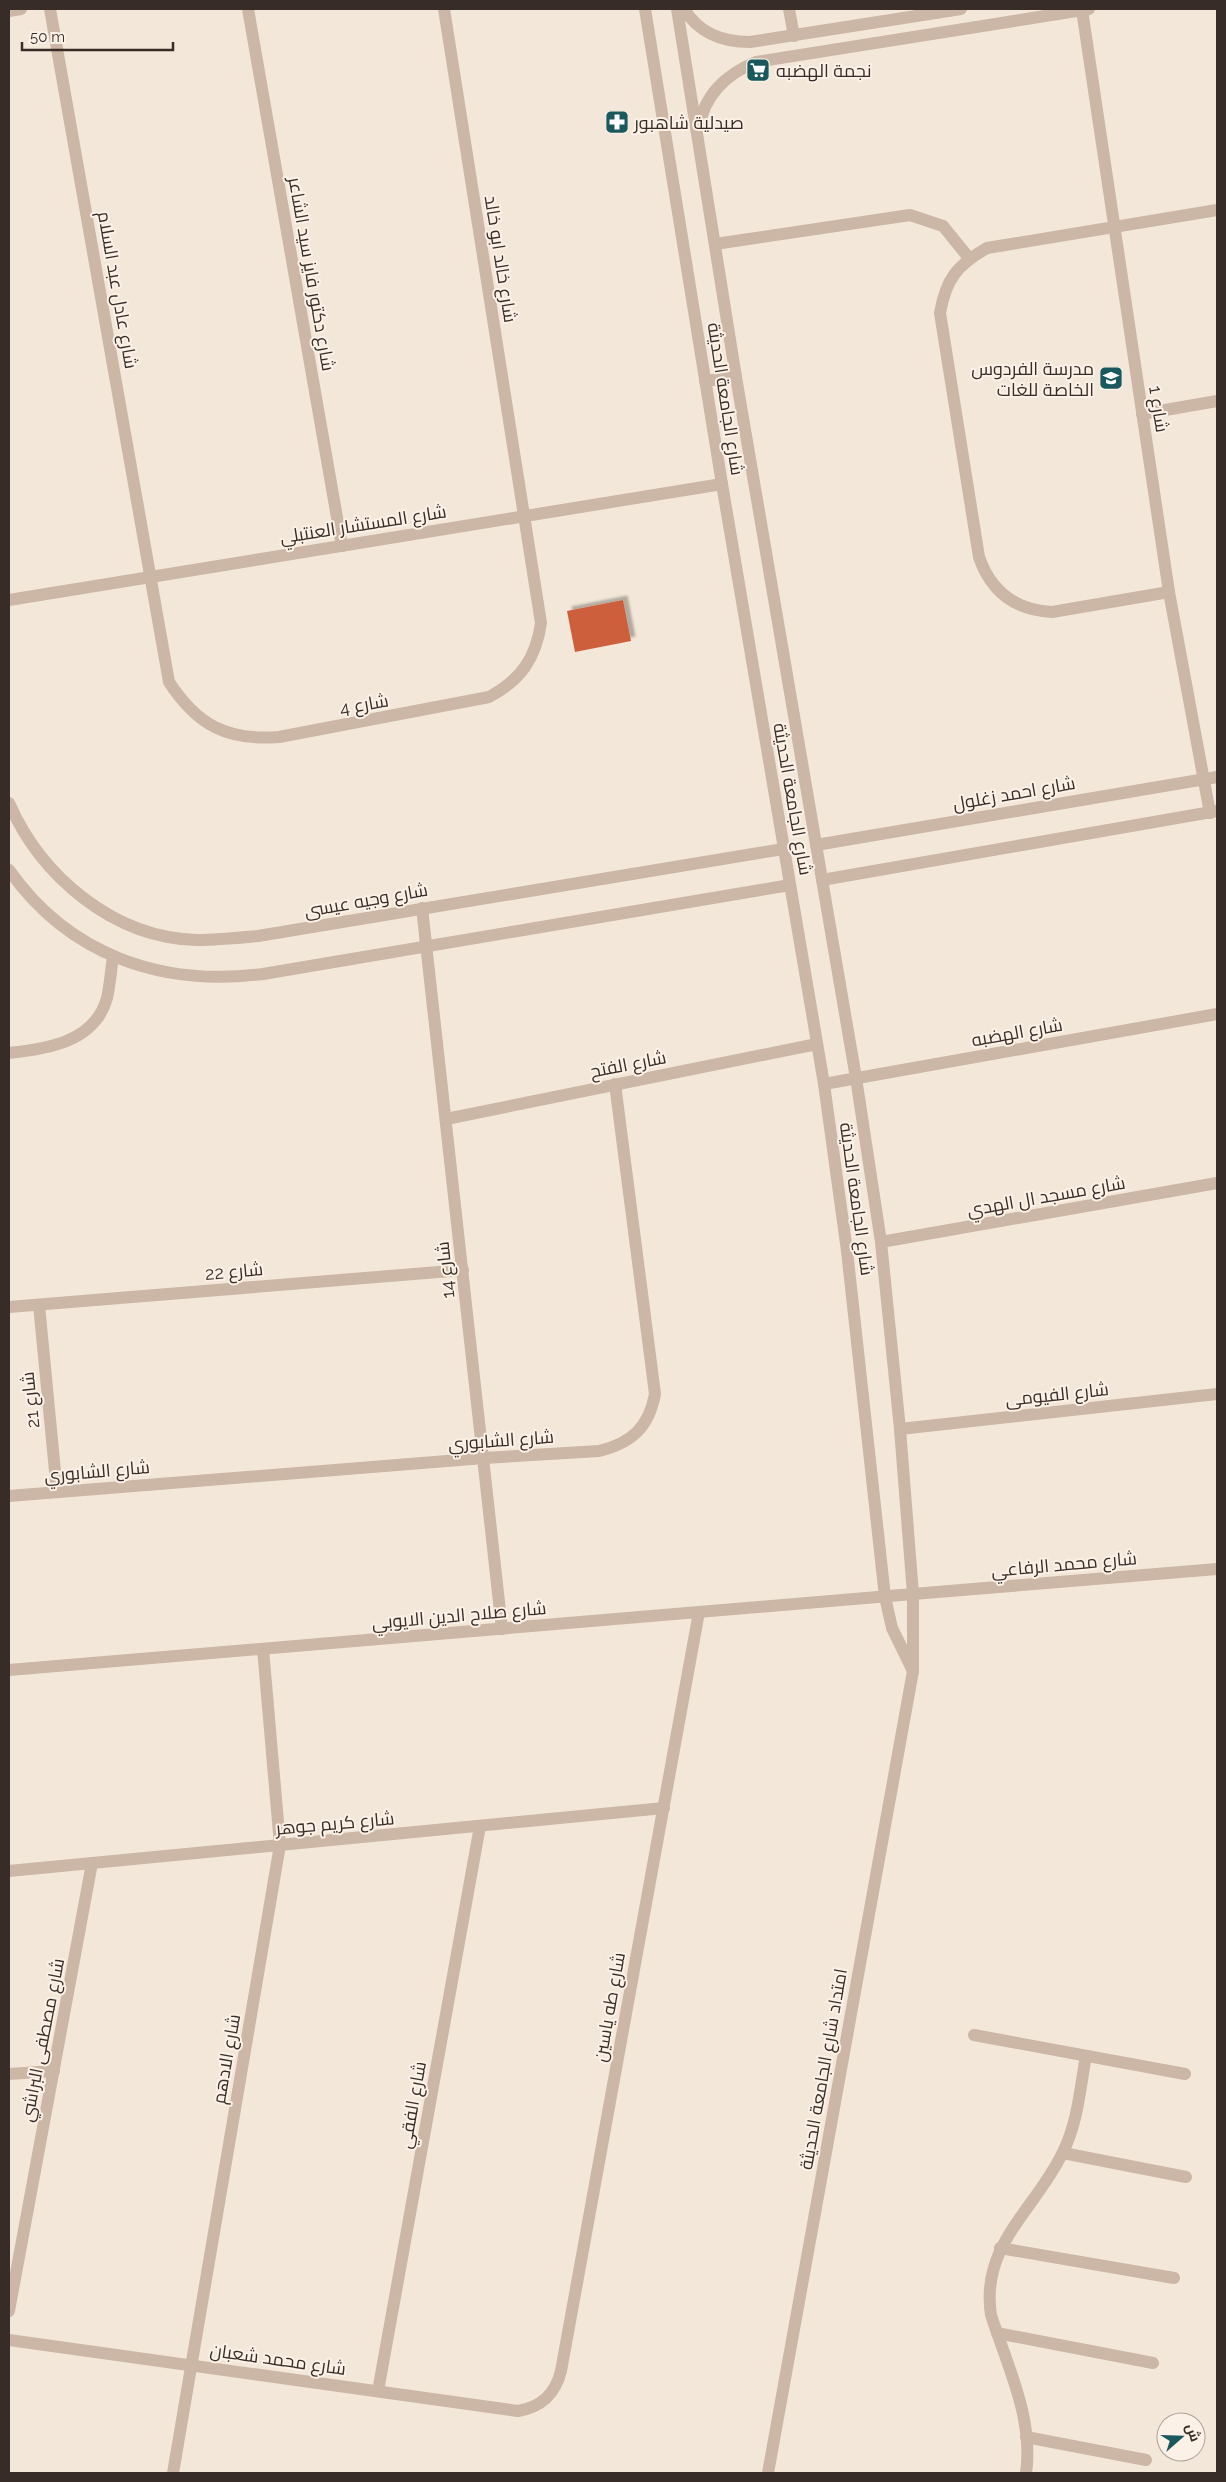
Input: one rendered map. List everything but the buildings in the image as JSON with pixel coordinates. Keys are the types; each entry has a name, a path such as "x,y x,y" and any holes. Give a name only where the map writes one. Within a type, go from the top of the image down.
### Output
{"street":[{"path":"9,11 22,9"},
{"name":"شارع عادل عبد السلام","path":"50,9 150,577"},
{"name":"شارع دكتور فايز سيد الشاعر","path":"248,9 342,546"},
{"name":"شارع خالد ابو خالد","path":"444,9 525,516"},
{"name":"شارع الجامعة الحديثة","path":"645,9 722,484 824,1084 847,1251 885,1597 892,1628 913,1671"},
{"name":"شارع الجامعة الحديثة","path":"677,9 736,378 856,1078 881,1242 900,1429 913,1594"},
{"path":"684,9 692,21 704,31 734,42 794,36 961,9"},
{"path":"789,9 794,36"},
{"path":"698,136 704,108 720,84 742,68 756,62 1085,9"},
{"name":"شارع 1","path":"1085,9 1114,226 1169,592 1211,778 1214,812"},
{"path":"1169,592 1052,612 1035,611 1020,606 1006,598 994,586 984,572 979,557 940,312 944,292 954,273 968,258 987,248 1217,210"},
{"path":"715,244 910,215 943,226 968,258"},
{"path":"706,381 736,378"},
{"path":"1142,414 1217,401"},
{"name":"شارع المستشار العنتبلي","path":"9,600 722,484"},
{"name":"شارع 4","path":"150,577 169,682 181,701 196,716 215,728 235,736 257,739 279,737 471,702 489,697 506,688 520,675 531,660 538,642 541,623 525,516"},
{"name":"شارع احمد زغلول","path":"816,844 1211,778"},
{"name":"شارع وجيه عيسى","path":"9,803 18,824 35,850 55,874 79,895 105,913 134,926 164,935 195,940 242,937 783,848"},
{"path":"822,880 1214,812"},
{"path":"9,870 38,905 61,925 86,942 114,956 172,974 202,978 233,978 790,885"},
{"name":"شارع 14","path":"422,908 502,1629"},
{"path":"9,1053 69,1041 94,1025 106,1000 114,956"},
{"name":"شارع الهضبه","path":"824,1084 1217,1014"},
{"name":"شارع الفتح","path":"446,1119 817,1044"},
{"name":"شارع الشابوري","path":"9,1496 484,1458 599,1451 616,1447 631,1438 643,1426 652,1411 655,1394 615,1084"},
{"name":"شارع مسجد ال الهدي","path":"881,1242 1217,1184"},
{"name":"شارع 22","path":"9,1307 463,1270"},
{"name":"شارع 21","path":"38,1304 57,1492"},
{"name":"شارع الفيومى","path":"900,1429 1217,1394"},
{"name":"شارع محمد الرفاعي","path":"913,1594 1217,1569"},
{"name":"شارع صلاح الدين الايوبي","path":"9,1670 913,1594"},
{"name":"امتداد شارع الجامعة الحديثة","path":"768,2473 913,1671 913,1594"},
{"name":"شارع طه ياسين","path":"542,2403 551,2395 558,2384 561,2371 699,1612"},
{"name":"شارع الادهم","path":"173,2473 280,1845 263,1649"},
{"name":"شارع كريم جوهر","path":"9,1871 664,1808"},
{"name":"شارع الفقي","path":"378,2391 480,1826"},
{"name":"شارع مصطفى البراشي","path":"9,2312 92,1863"},
{"path":"974,2036 1184,2074"},
{"path":"1026,2473 1026,2437 1022,2411 991,2315 989,2287 995,2260 1000,2248 1049,2180 1063,2153 1074,2123 1086,2056"},
{"path":"9,2074 54,2071"},
{"path":"1063,2153 1186,2177"},
{"path":"1000,2248 1174,2278"},
{"path":"997,2333 1153,2363"},
{"name":"شارع محمد شعبان","path":"9,2340 518,2412 542,2403"},
{"path":"1026,2437 1146,2460"}],"place":[{"name":"نجمة الهضبه","path":"758,70"},
{"name":"صيدلية شاهبور","path":"617,122"},
{"name":"مدرسة الفردوس الخاصة للغات","path":"1111,378"}]}
